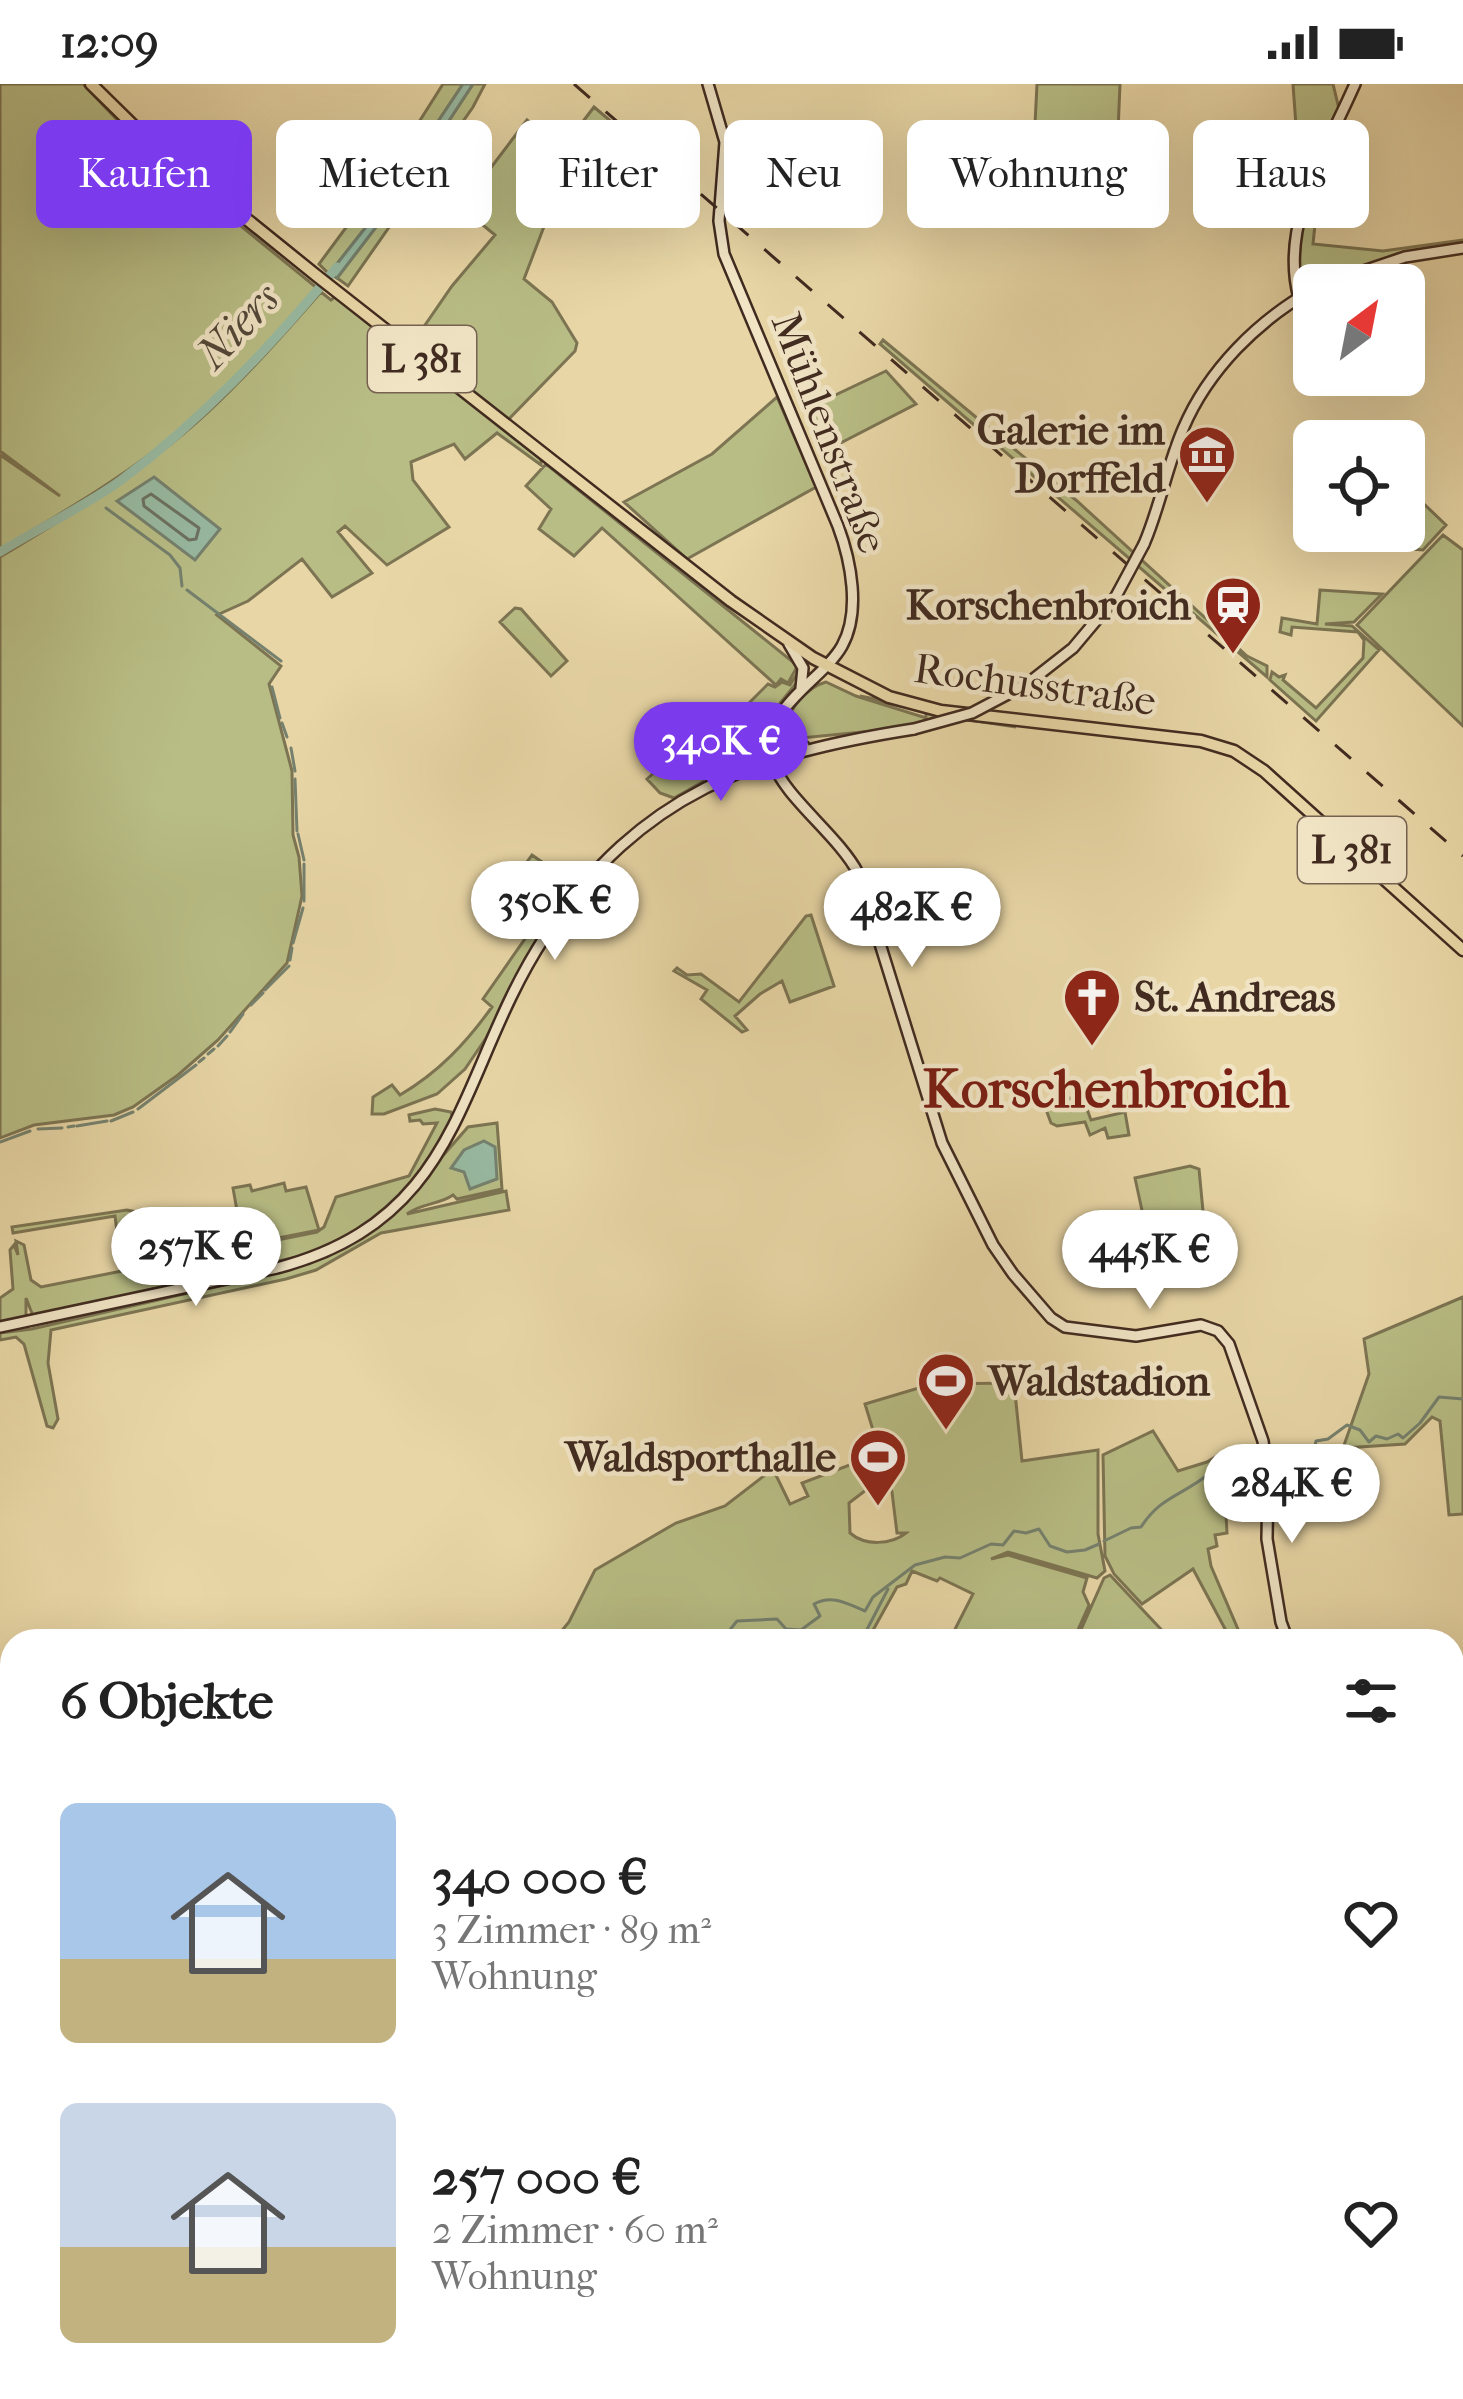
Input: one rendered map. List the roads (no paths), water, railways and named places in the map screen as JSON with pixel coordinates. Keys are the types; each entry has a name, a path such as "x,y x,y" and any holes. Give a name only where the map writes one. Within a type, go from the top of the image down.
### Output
{"main road":[{"name":"L 381","path":"91,84 146,138 326,283 785,640 825,665"},
{"name":"Mühlenstraße","path":"708,84 722,119 726,148 719,226 728,266 843,541 850,571 850,616 840,649"},
{"path":"1293,273 1295,230 1355,84"},
{"path":"1379,264 1463,248"},
{"path":"0,1327 288,1265 344,1244 382,1219 413,1190 444,1145 529,963 575,896 621,847 661,814 743,769 812,746 914,729 972,713 1027,684 1073,648 1114,598 1144,544 1186,423 1213,377 1238,348 1293,303"},
{"path":"785,640 803,668 802,688"},
{"path":"779,776 772,737 802,688 840,649 854,681"},
{"name":"Rochusstraße","path":"825,665 902,701 952,714 1201,741 1240,754 1463,950"},
{"path":"781,716 788,740 812,746"},
{"path":"775,758 792,791"},
{"path":"743,769 779,776 838,841 858,873 922,1088 951,1164 995,1249 1037,1303 1062,1326 1132,1336 1198,1325 1217,1331 1230,1346 1265,1454 1267,1534 1284,1629"}],"water":[{"path":"463,84 473,84 449,120 439,120"},
{"path":"365,228 375,228 337,278 329,274"},
{"path":"154,477 220,529 195,560 117,501"},
{"path":"484,1141 495,1147 497,1179 470,1189 464,1172 451,1168 464,1150"}],"waterway":[{"name":"Niers","path":"0,552 106,491 150,458 234,381 337,267"},
{"path":"106,508 170,555 180,568 182,586"},
{"path":"187,590 281,661"},
{"path":"272,687 280,718"},
{"path":"282,723 287,737"},
{"path":"291,748 295,771"},
{"path":"295,779 297,831"},
{"path":"298,834 304,860"},
{"path":"304,864 304,901"},
{"path":"293,943 303,908"},
{"path":"290,960 292,948"},
{"path":"265,990 289,966"},
{"path":"251,1005 263,993"},
{"path":"230,1032 243,1014"},
{"path":"218,1046 227,1036"},
{"path":"208,1054 214,1049"},
{"path":"199,1062 204,1058"},
{"path":"138,1109 196,1065"},
{"path":"111,1121 133,1112"},
{"path":"77,1126 107,1121"},
{"path":"68,1127 74,1126"},
{"path":"38,1129 62,1128"},
{"path":"0,1142 30,1131"},
{"path":"1278,1457 1290,1455 1299,1446 1315,1446 1316,1441 1328,1439 1347,1425 1360,1430 1369,1442 1376,1436 1387,1439 1398,1434 1403,1438 1439,1397 1463,1399"},
{"path":"1104,1541 1141,1527 1164,1502 1210,1473 1220,1474 1222,1459 1258,1457"},
{"path":"802,1629 820,1616 814,1604 840,1601 865,1611 873,1597 915,1565 960,1558 991,1544 1003,1545 1014,1531 1039,1529 1050,1546 1067,1552 1099,1544"},
{"path":"867,1629 888,1589"},
{"path":"731,1629 737,1621 777,1619 786,1629"}],"railway":[{"path":"574,84 1463,856"}],"place":[{"name":"Galerie im Dorffeld","path":"1207,505"},
{"name":"Korschenbroich","path":"1233,656"},
{"name":"St. Andreas","path":"1092,1048"},
{"name":"Waldstadion","path":"946,1432"},
{"name":"Waldsporthalle","path":"878,1508"}],"district":[{"name":"Korschenbroich","path":"1106,1089"}]}
